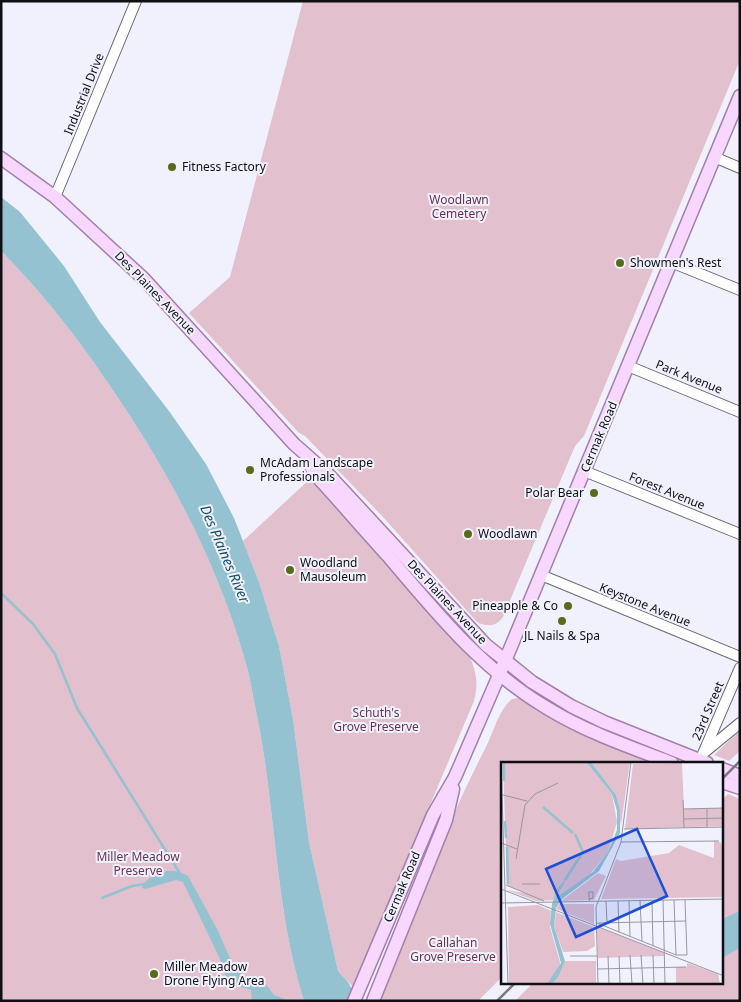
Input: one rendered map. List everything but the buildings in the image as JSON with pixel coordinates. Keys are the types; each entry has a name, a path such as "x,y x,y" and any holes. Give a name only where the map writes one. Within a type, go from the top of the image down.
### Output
{"main road":[{"name":"Cermak Road","path":"356,997 433,815 455,777 506,660 740,96"},
{"name":"Des Plaines Avenue","path":"1,158 55,197 144,280 294,444 328,474 475,634 532,682 580,710 604,722 702,760"},
{"name":"Des Plaines Avenue","path":"294,444 321,481 458,636 500,673 525,694 566,719 600,735 669,762"},
{"path":"724,770 740,776"},
{"name":"Cermak Road","path":"373,1001 446,820 455,777"},
{"path":"724,783 740,788"}],"street":[{"name":"Industrial Drive","path":"55,197 136,1"},
{"path":"714,158 740,168"},
{"path":"671,262 740,290"},
{"name":"Park Avenue","path":"628,366 740,412"},
{"name":"Forest Avenue","path":"584,471 740,534"},
{"name":"Keystone Avenue","path":"541,575 740,657"},
{"name":"23rd Street","path":"702,760 740,668"},
{"path":"702,760 740,723"}],"green space":[{"name":"Woodlawn Cemetery","path":"303,1 740,1 740,60 584,436 575,446 503,617 494,624 484,625 477,622 382,516 305,436 298,432 189,313 230,277"},
{"name":"Miller Meadow Preserve","path":"1,251 65,324 122,404 177,495 208,558 221,590 251,683 265,760 282,899 295,967 304,1001 1,1001"},
{"name":"Schuth's Grove Preserve","path":"312,477 468,653 475,671 476,682 474,701 353,987 338,971 309,842 293,719 279,646 259,582 243,541"},
{"name":"Callahan Grove Preserve","path":"512,699 525,700 654,762 501,762 501,978 478,1001 379,1001 430,872 471,776 500,714"},
{"path":"740,730 740,751 729,761 714,755"},
{"path":"728,794 740,799 740,1001 515,1001 532,984 724,984 724,798"}],"water":[{"name":"Des Plaines River","path":"1,197 20,212 64,266 100,322 169,411 206,464 234,518 259,582 279,646 293,719 309,842 338,971 348,982 359,1001 304,1001 295,967 282,899 265,760 251,683 221,590 208,558 177,495 122,404 65,324 1,251"},
{"path":"167,871 178,871 188,876 217,929 233,965 244,976 264,982 274,995 289,1001 252,1001 251,990 234,985 226,976 220,959 183,882 176,880 145,889 142,888 146,881"},
{"path":"740,911 740,948 724,957 724,918"}],"waterway":[{"path":"1,593 33,624 55,654 77,708 179,872"},
{"path":"102,898 132,886 146,884"}],"railway":[{"path":"724,777 740,761"},
{"path":"497,1001 514,984"}],"place":[{"name":"Fitness Factory","path":"172,167"},
{"name":"Showmen's Rest","path":"620,263"},
{"name":"McAdam Landscape Professionals","path":"250,470"},
{"name":"Polar Bear","path":"594,493"},
{"name":"Woodlawn","path":"468,534"},
{"name":"Woodland Mausoleum","path":"290,570"},
{"name":"Pineapple & Co","path":"568,606"},
{"name":"JL Nails & Spa","path":"562,621"},
{"name":"Miller Meadow Drone Flying Area","path":"154,974"}]}
